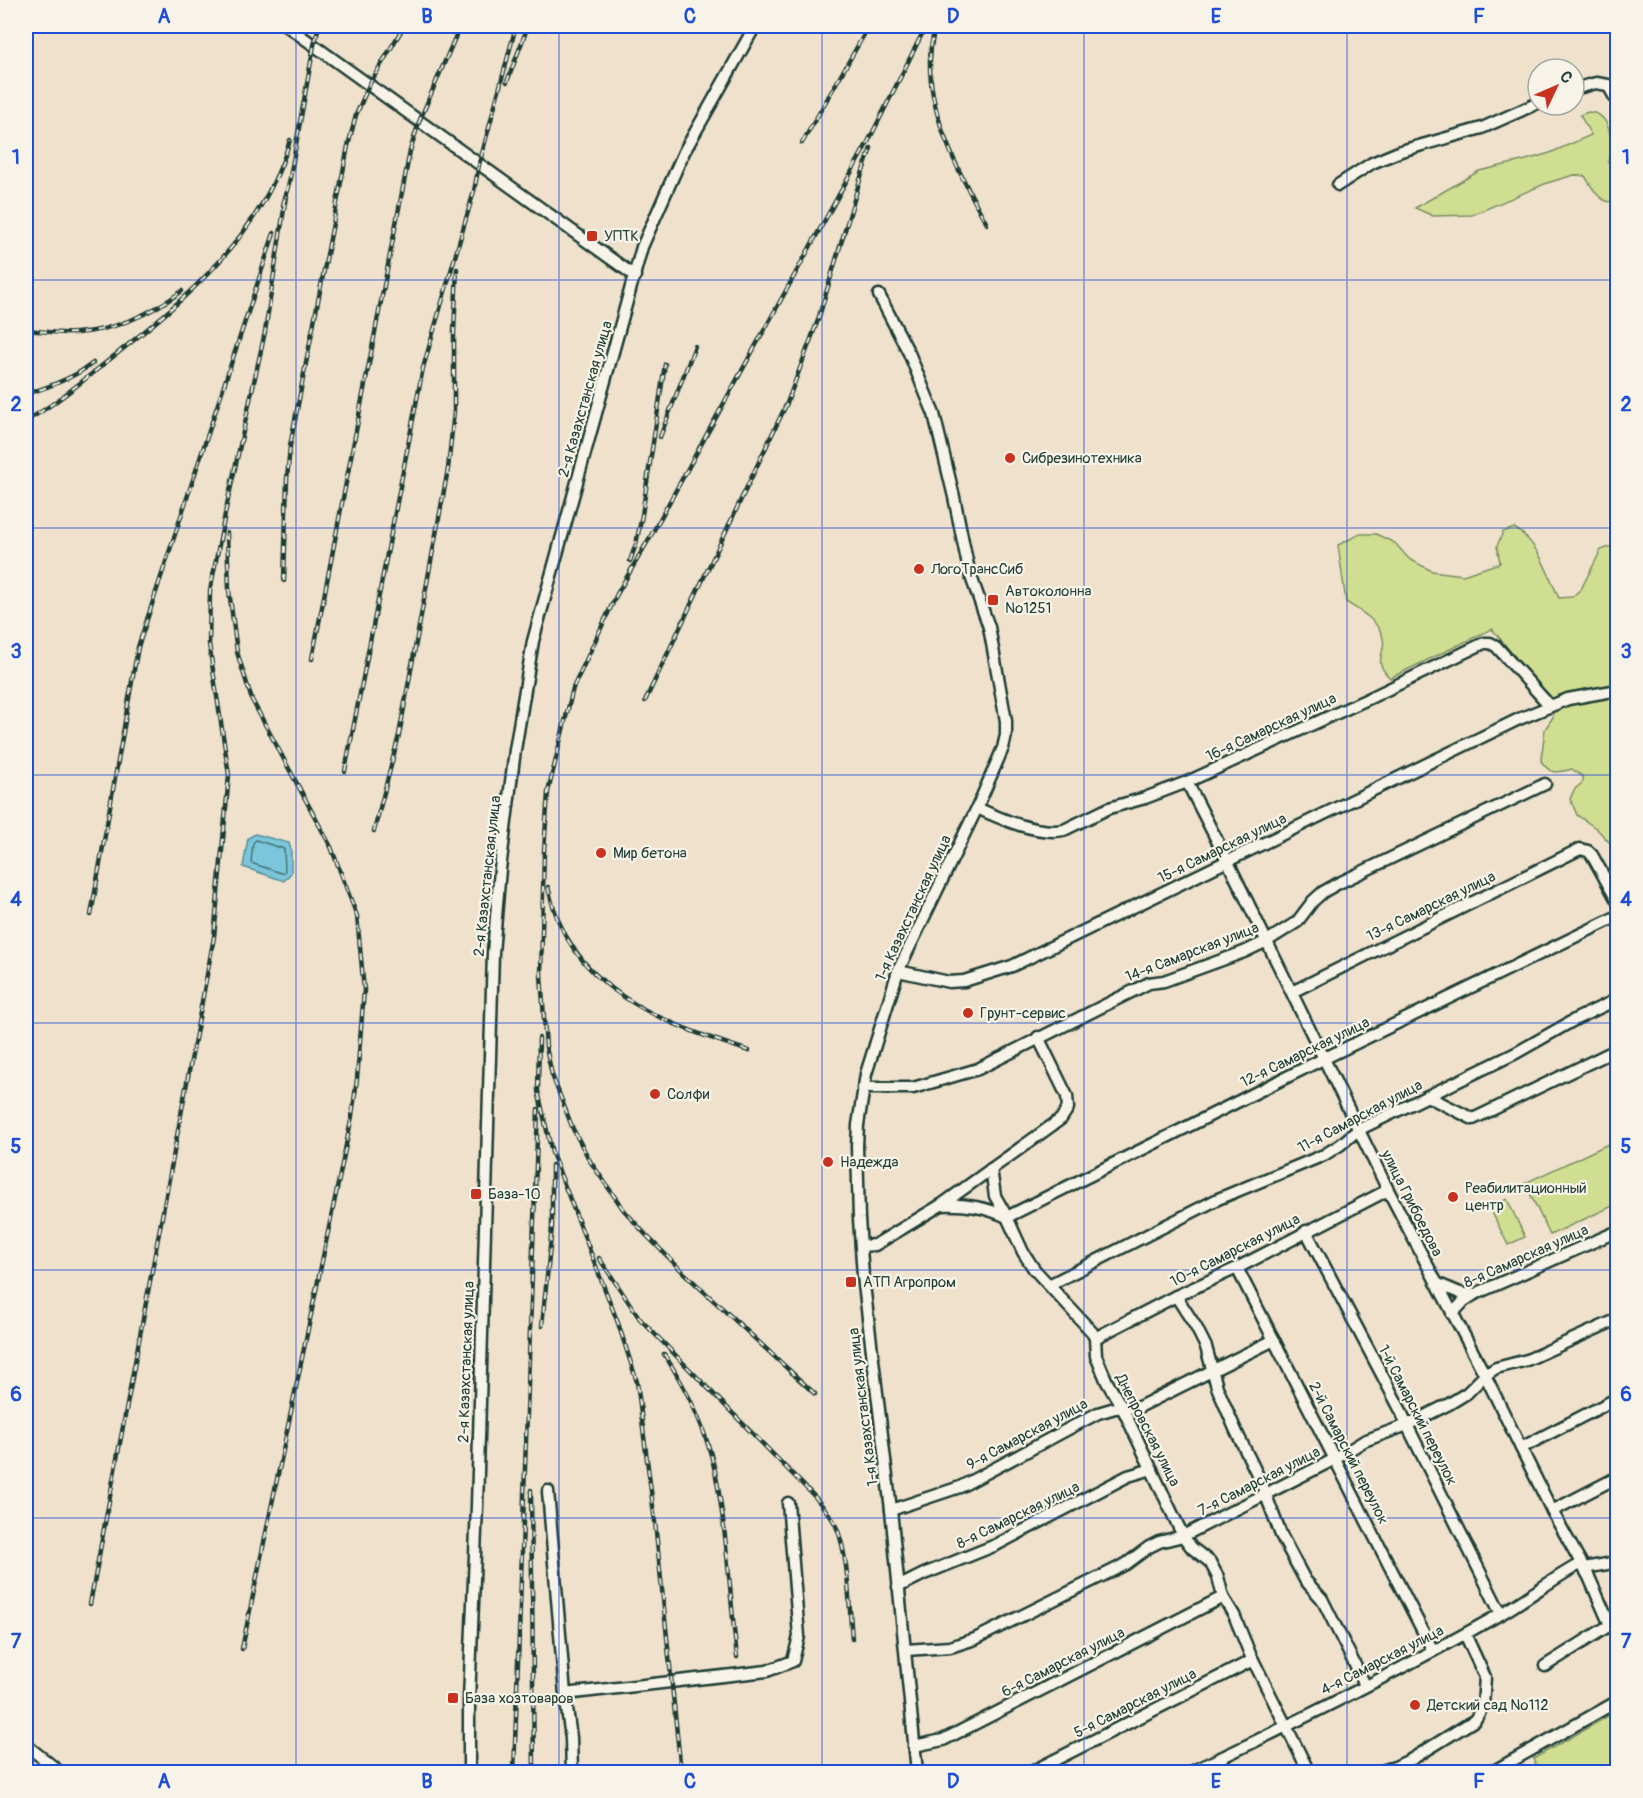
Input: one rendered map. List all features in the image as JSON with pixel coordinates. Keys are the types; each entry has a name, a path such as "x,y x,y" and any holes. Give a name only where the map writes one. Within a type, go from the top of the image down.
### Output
{"street":[{"path":"287,26 635,276"},
{"name":"2-я Казахстанская улица","path":"469,1773 469,1700 493,965 500,868 515,750 533,640 642,247 684,152 755,26"},
{"path":"1586,86 1596,83 1608,85 1617,103"},
{"path":"1338,185 1372,163 1401,151 1482,128 1526,108"},
{"name":"1-я Казахстанская улица","path":"879,295 909,353 934,414 969,571 992,639 1005,708 1006,735 1003,748 977,808 898,971 875,1040 863,1088 857,1146 861,1246 906,1650 917,1773"},
{"name":"16-я Самарская улица","path":"977,808 1000,819 1043,830 1064,830 1109,808 1145,798 1187,782 1484,643 1496,646 1550,706"},
{"name":"15-я Самарская улица","path":"898,971 949,982 964,981 1012,966 1519,719 1568,699 1617,690"},
{"name":"улица Грибоедова","path":"1187,782 1388,1190 1614,1630"},
{"name":"14-я Самарская улица","path":"863,1088 913,1088 978,1069 1149,982 1164,981 1244,952 1297,922 1313,901 1330,888 1545,784"},
{"name":"13-я Самарская улица","path":"1292,992 1584,849 1592,855 1617,902"},
{"name":"12-я Самарская улица","path":"1007,1216 1617,916"},
{"name":"11-я Самарская улица","path":"1049,1285 1218,1199 1324,1155 1358,1130 1516,1053 1617,999"},
{"path":"861,1246 881,1242 941,1205 1062,1119 1068,1108 1067,1096 1038,1037"},
{"path":"1427,1096 1473,1119 1617,1049"},
{"name":"Днепровская улица","path":"991,1169 994,1196 1007,1216 1023,1252 1034,1269 1088,1325 1095,1338 1096,1356 1107,1382 1123,1408 1183,1536 1192,1548 1210,1562 1218,1577 1223,1597 1234,1614 1253,1660 1309,1773"},
{"name":"10-я Самарская улица","path":"1095,1338 1388,1190"},
{"path":"941,1205 963,1204 988,1208 1007,1216"},
{"name":"1-й Самарский переулок","path":"1306,1231 1400,1409 1501,1614"},
{"name":"8-я Самарская улица","path":"1452,1314 1473,1295 1617,1231"},
{"name":"2-й Самарский переулок","path":"1237,1268 1433,1651"},
{"path":"1436,1283 1460,1293 1473,1295"},
{"path":"1176,1296 1206,1347 1217,1387 1261,1482 1281,1535 1305,1580 1322,1599 1365,1685"},
{"name":"7-я Самарская улица","path":"906,1650 950,1647 969,1641 1126,1564 1159,1542 1183,1536 1335,1459 1364,1441 1407,1425 1467,1393 1485,1375 1496,1368 1527,1360 1617,1319"},
{"name":"9-я Самарская улица","path":"891,1510 960,1487 1098,1413 1115,1408 1139,1407 1274,1340"},
{"path":"1521,1448 1617,1398"},
{"name":"8-я Самарская улица","path":"898,1587 996,1545 1128,1476 1152,1469"},
{"path":"1552,1510 1617,1477"},
{"path":"548,1491 565,1694 571,1738 572,1773"},
{"path":"565,1694 767,1671 793,1661 799,1636 788,1503"},
{"name":"4-я Самарская улица","path":"1191,1773 1433,1651 1582,1566 1607,1564 1617,1560"},
{"name":"6-я Самарская улица","path":"914,1746 943,1740 1223,1597"},
{"path":"1545,1666 1614,1630"},
{"path":"1385,1772 1412,1759 1474,1720 1483,1706 1485,1677 1465,1634"},
{"name":"5-я Самарская улица","path":"1031,1773 1253,1660"},
{"path":"1492,1773 1617,1701"},
{"path":"26,1745 60,1773"}],"green space":[{"path":"1586,113 1596,114 1607,124 1610,139 1608,163 1618,168 1617,200 1612,202 1602,199 1585,176 1574,175 1547,183 1472,215 1433,216 1415,208 1479,171 1550,153 1591,135 1581,117 1586,117"},
{"path":"1514,528 1530,541 1536,550 1559,598 1572,597 1581,589 1601,550 1612,546 1617,549 1617,862 1610,843 1597,829 1577,815 1570,799 1574,790 1583,782 1583,777 1572,769 1551,771 1541,761 1545,729 1553,717 1550,699 1492,629 1390,678 1384,672 1380,662 1384,644 1378,626 1346,602 1338,545 1360,534 1376,534 1395,543 1409,559 1432,571 1463,575 1500,563 1497,546 1503,532"},
{"path":"1617,1140 1617,1204 1550,1235 1525,1183"},
{"path":"1507,1199 1525,1237 1508,1245 1490,1208"},
{"path":"1617,1711 1617,1771 1540,1772 1533,1759"}],"water":[{"path":"255,834 289,843 291,873 284,881 243,867 248,838"}],"railway":[{"path":"283,205 319,26"},
{"path":"284,581 290,446 348,146 356,115 369,85 404,26"},
{"path":"312,659 410,151 419,122 460,26"},
{"path":"345,771 423,368 474,191 516,26"},
{"path":"507,82 528,26"},
{"path":"802,143 869,26"},
{"path":"815,1394 646,1235 623,1209 590,1161 573,1129 552,1075 546,1047 541,975 548,792 573,688 617,594 868,142 926,26"},
{"path":"936,26 931,50 930,76 934,102 951,154 987,224"},
{"path":"26,421 71,390 142,334 195,287 219,262 242,235 261,206 290,140"},
{"path":"645,701 787,403 818,320 871,148"},
{"path":"90,1604 214,937 229,775 209,644 210,591 265,332 286,196"},
{"path":"91,915 138,647 274,233"},
{"path":"374,831 399,735 448,469 454,411 457,269"},
{"path":"26,330 70,333 104,329 132,320 182,291"},
{"path":"660,437 695,346"},
{"path":"26,394 61,382 93,363"},
{"path":"630,561 642,515 665,364"},
{"path":"227,533 229,590 237,652 252,700 331,847 357,916 364,990 352,1116 242,1649"},
{"path":"548,887 559,922 576,952 598,977 623,997 652,1014 683,1028 749,1051"},
{"path":"539,1038 538,1091 552,1153 618,1323 637,1382 655,1522 681,1772"},
{"path":"514,1772 538,1109"},
{"path":"542,1326 552,1227 552,1165"},
{"path":"599,1258 640,1319 816,1498 833,1520 845,1561 852,1639"},
{"path":"664,1354 695,1410 715,1471 725,1540 737,1657"},
{"path":"531,1490 534,1772"}],"place":[{"name":"УПТК","path":"592,236"},
{"name":"Сибрезинотехника","path":"1010,458"},
{"name":"ЛогоТрансСиб","path":"919,569"},
{"name":"Автоколонна №1251","path":"993,600"},
{"name":"Мир бетона","path":"601,853"},
{"name":"Грунт-сервис","path":"968,1013"},
{"name":"Солфи","path":"655,1094"},
{"name":"Надежда","path":"828,1162"},
{"name":"База-10","path":"476,1194"},
{"name":"Реабилитационный центр","path":"1453,1197"},
{"name":"АТП Агропром","path":"851,1282"},
{"name":"База хозтоваров","path":"453,1698"},
{"name":"Детский сад №112","path":"1415,1705"}]}
